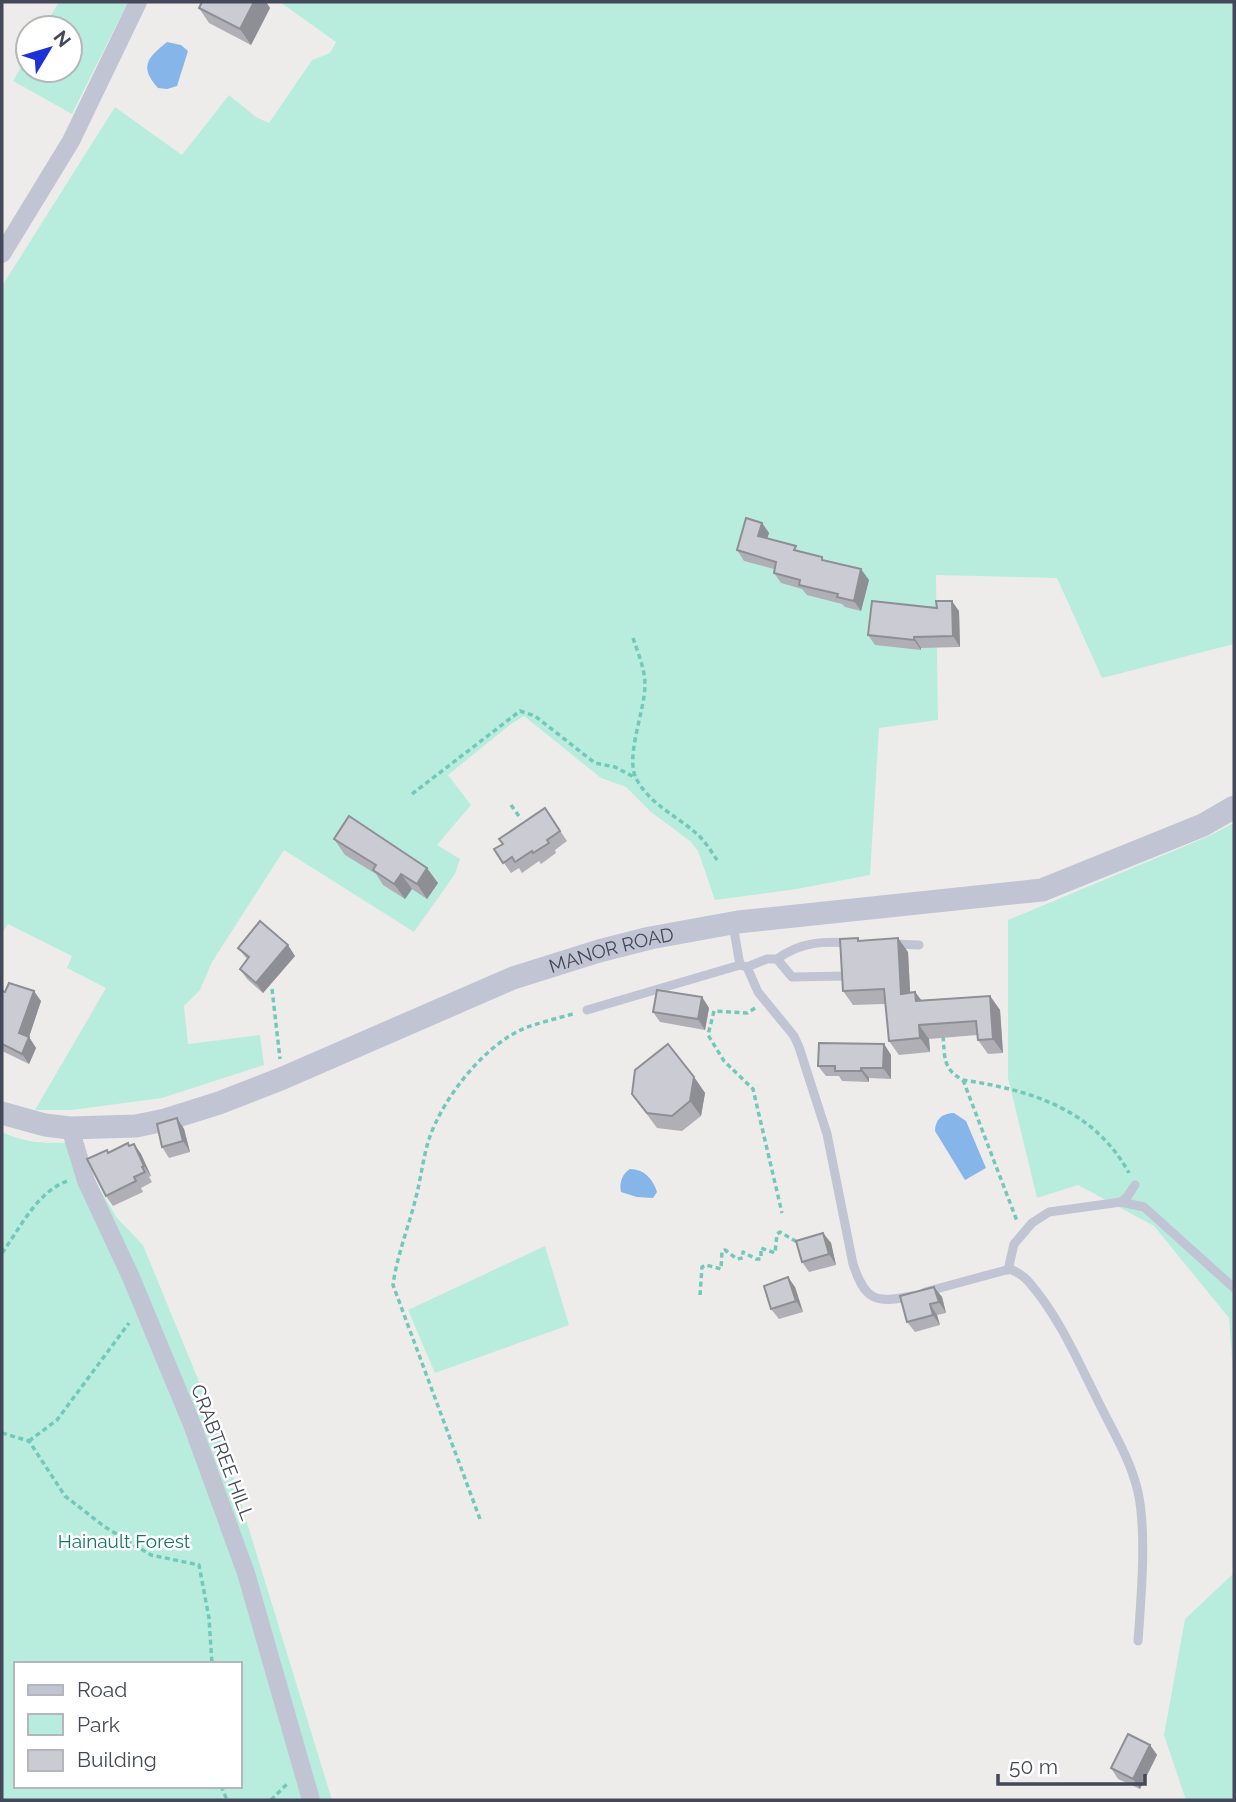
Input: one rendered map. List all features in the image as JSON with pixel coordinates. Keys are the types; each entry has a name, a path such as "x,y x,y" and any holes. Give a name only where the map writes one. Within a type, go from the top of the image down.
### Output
{"street":[{"path":"2,254 71,141 138,2"},
{"name":"MANOR ROAD","path":"2,1113 45,1125 70,1128 136,1126 165,1120 283,1078 513,978 637,941 732,923 1042,890 1203,825 1234,807"},
{"name":"CRABTREE HILL","path":"70,1128 86,1181 142,1304 191,1422 246,1573 312,1800"}],"lane":[{"path":"732,923 744,966 763,999 794,1036 799,1047 827,1134 853,1264 863,1289 880,1301 916,1295 1008,1270 1026,1279 1069,1342 1128,1461 1138,1493 1141,1520 1138,1641"},
{"path":"587,1010 767,959 777,959 789,950 805,944 835,941 859,943"},
{"path":"883,944 919,945"},
{"path":"777,959 792,977 846,976"},
{"path":"1121,1202 1135,1185"},
{"path":"1008,1270 1014,1244 1032,1223 1049,1212 1121,1202 1144,1207 1234,1288"}],"path":[{"path":"633,638 644,673 645,687 642,717 633,751 635,778"},
{"path":"412,794 520,711 535,716 595,763 615,767 635,778 662,809 697,834 717,860"},
{"path":"511,805 522,819"},
{"path":"272,989 275,1033 283,1078"},
{"path":"763,999 747,1013 714,1011 708,1035 724,1061 753,1089 782,1213"},
{"path":"480,1519 396,1294 393,1285 396,1267 409,1226 429,1140 445,1104 484,1055 498,1043 525,1028 587,1010"},
{"path":"942,1024 948,1070 963,1080 1017,1089 1051,1102 1082,1120 1114,1149 1135,1185"},
{"path":"963,1080 1017,1219 1014,1244"},
{"path":"2,1253 39,1200 54,1186 68,1180 86,1181"},
{"path":"699,1296 702,1267 706,1265 721,1269 722,1251 725,1250 737,1259 743,1258 743,1252 761,1259 761,1248 775,1253 777,1234 780,1232 804,1246"},
{"path":"29,1441 57,1420 142,1304"},
{"path":"2,1433 29,1441 65,1496 105,1527 151,1555 199,1564 209,1618 212,1662"}],"green space":[{"path":"59,2 128,2 72,114 18,84 84,84 84,14 52,14"},
{"path":"280,2 1234,2 1234,644 1102,678 1057,578 936,575 938,720 879,728 870,875 797,889 715,900 698,851 690,841 651,812 626,787 601,778 524,716 448,775 471,805 437,845 460,859 455,874 414,932 284,850 212,962 200,990 184,1006 188,1044 260,1035 264,1065 162,1098 72,1110 35,1110 106,988 67,968 72,956 8,924 2,933 2,286 115,107 182,155 229,95 256,117 269,123 312,60 330,53 336,42"},
{"path":"1234,823 1234,1385 1229,1318 1154,1226 1078,1185 1037,1198 1008,1078 1008,920"},
{"name":"Hainault Forest","path":"2,1132 42,1142 83,1141 88,1169 117,1218 143,1245 218,1428 332,1800 2,1800"},
{"path":"545,1246 569,1325 435,1373 408,1310"},
{"path":"1234,1573 1234,1800 1186,1800 1164,1735 1185,1619"}],"water":[{"path":"167,42 181,45 188,51 177,86 167,89 158,88 147,68 150,58"},
{"path":"954,1113 966,1121 986,1168 965,1180 935,1131 940,1118"},
{"path":"630,1169 644,1173 650,1179 657,1192 653,1198 621,1192 622,1179"}],"building":[{"path":"202,2 254,2 240,29 199,8"},
{"path":"746,518 762,523 758,536 796,546 794,550 822,557 822,560 861,569 854,601 837,597 838,594 799,585 800,580 774,573 776,562 737,550"},
{"path":"872,601 937,608 936,601 952,601 953,636 914,637 914,640 868,635"},
{"path":"545,808 560,831 547,840 549,843 533,853 532,851 515,862 512,857 503,863 494,849 503,844 499,839"},
{"path":"349,816 427,868 417,884 401,874 394,884 373,870 376,865 334,839"},
{"path":"260,921 288,945 256,983 240,969 249,957 238,948"},
{"path":"858,938 858,941 898,938 901,994 915,992 916,1001 990,996 993,1039 978,1040 976,1021 919,1025 920,1038 889,1041 884,989 843,991 840,939"},
{"path":"9,983 34,991 19,1033 29,1037 22,1054 2,1044 2,991 5,992"},
{"path":"657,990 702,997 698,1019 653,1012"},
{"path":"819,1043 884,1044 883,1068 835,1071 835,1066 818,1066"},
{"path":"668,1044 694,1077 690,1101 672,1116 647,1113 632,1094 635,1070"},
{"path":"177,1118 183,1141 162,1147 157,1124"},
{"path":"128,1143 129,1146 134,1144 145,1172 134,1177 136,1181 106,1196 87,1159"},
{"path":"823,1233 829,1254 802,1262 796,1241"},
{"path":"788,1277 796,1301 771,1309 764,1286"},
{"path":"934,1287 939,1302 930,1304 933,1315 907,1322 900,1296"},
{"path":"1128,1734 1150,1745 1133,1779 1111,1768"}]}
